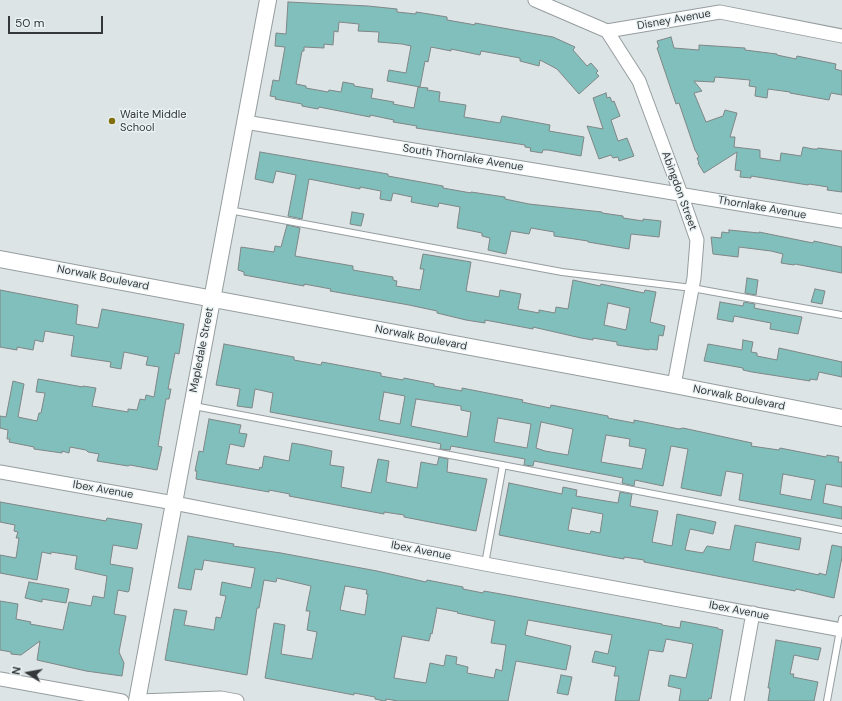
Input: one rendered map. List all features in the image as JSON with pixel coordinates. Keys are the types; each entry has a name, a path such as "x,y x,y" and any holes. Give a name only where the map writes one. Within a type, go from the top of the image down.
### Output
{"street":[{"name":"Mapledale Street","path":"138,701 268,0"},
{"path":"535,0 607,32"},
{"name":"Disney Avenue","path":"607,32 720,12 842,36"},
{"name":"Abingdon Street","path":"607,32 639,81 697,240 692,288 674,385"},
{"name":"South Thornlake Avenue","path":"245,122 681,194"},
{"name":"Thornlake Avenue","path":"681,194 842,221"},
{"name":"Norwalk Boulevard","path":"0,259 674,385 842,418"},
{"name":"Ibex Avenue","path":"0,472 174,503 485,564 753,613 841,626"},
{"path":"737,701 753,613"},
{"path":"0,679 122,701"},
{"path":"138,701 221,698 237,701"}],"lane":[{"path":"229,210 562,272 692,288 842,315"},
{"path":"192,405 842,530"},
{"path":"485,564 503,465"},
{"path":"827,701 841,626"}],"building":[{"path":"288,2 368,6 397,9 397,12 429,14 447,17 447,20 475,25 475,23 553,37 575,47 573,50 587,66 591,63 598,71 596,73 599,76 579,94 557,69 540,60 539,66 520,61 520,58 481,51 480,55 451,49 451,51 431,47 428,62 425,61 420,87 387,81 389,70 406,73 411,46 378,42 379,32 358,31 359,24 339,22 338,32 334,31 333,45 324,44 324,48 304,47 296,84 306,86 306,88 328,92 329,90 341,92 343,82 354,84 354,86 373,89 371,98 394,102 393,104 414,108 418,87 428,88 427,90 440,92 439,101 466,105 464,117 500,123 502,116 550,125 549,131 584,137 581,156 548,150 543,150 542,153 530,151 531,148 525,147 525,145 416,128 417,126 393,122 394,120 370,115 370,117 319,107 318,109 302,106 302,104 275,99 276,97 270,96 273,80 279,81 285,47 275,46 276,33 286,34"},
{"path":"671,37 674,48 699,50 699,45 745,48 745,50 777,54 796,59 797,56 836,64 835,69 842,71 842,95 831,93 829,100 768,89 767,98 755,96 756,87 749,86 750,80 715,77 714,82 694,81 702,91 694,93 706,122 723,116 725,110 737,113 730,137 735,137 734,147 760,150 760,158 780,161 781,153 801,156 803,147 842,151 842,192 827,190 828,187 809,184 751,176 751,178 740,177 741,171 735,170 737,152 704,173 698,163 697,158 699,157 695,150 679,103 676,104 657,48 659,47 657,41"},
{"path":"606,93 607,98 610,97 612,102 614,101 620,116 611,120 618,141 627,138 634,156 619,161 618,157 613,158 611,155 599,159 587,126 603,129 593,98"},
{"path":"260,152 388,174 388,176 443,186 443,188 505,197 505,199 529,204 602,212 623,216 623,218 643,221 643,219 661,221 659,237 631,234 629,249 554,236 554,232 531,228 529,234 511,231 506,254 488,250 490,238 482,236 482,233 457,228 460,207 439,203 438,207 411,202 412,197 393,193 391,201 380,199 381,191 360,187 360,189 309,179 302,219 288,216 296,175 276,171 273,183 255,179"},
{"path":"352,212 364,214 361,226 350,224"},
{"path":"287,225 300,228 295,256 353,266 353,270 393,277 393,280 397,281 396,286 420,290 424,269 420,269 423,254 471,262 466,291 499,297 500,290 521,294 518,309 539,313 539,310 555,313 556,307 568,309 573,280 644,293 645,290 656,292 650,322 665,326 663,336 659,335 657,350 649,350 617,345 617,342 593,338 593,340 581,338 533,327 533,329 485,320 485,323 466,320 437,313 437,311 330,291 331,289 304,284 304,286 244,275 244,272 238,270 241,247 274,252 275,246 281,247","holes":["608,303 630,308 626,330 604,325"]},
{"path":"729,230 759,232 813,243 814,241 842,247 842,273 795,264 781,263 783,254 771,251 739,247 738,257 713,254 711,237 721,238 722,232 729,233"},
{"path":"747,278 758,280 756,295 745,293"},
{"path":"815,289 825,291 822,304 811,302"},
{"path":"0,290 78,305 76,324 98,328 102,309 184,324 179,354 175,353 168,389 171,389 169,399 166,399 158,446 162,447 157,470 97,461 99,454 88,452 86,450 70,447 69,453 62,451 62,453 34,449 34,447 9,442 10,439 7,439 8,430 0,428 0,416 6,417 13,381 24,384 18,417 37,421 39,413 41,413 45,393 36,392 38,379 96,388 92,406 128,412 128,409 137,410 140,399 145,400 146,395 154,397 159,367 146,365 148,357 124,352 121,369 110,367 111,362 71,356 74,336 45,331 43,342 35,340 33,350 17,347 17,350 0,347"},
{"path":"720,302 743,306 744,302 755,304 754,308 802,317 798,334 770,329 771,323 734,316 733,322 717,319"},
{"path":"743,340 753,342 751,352 757,353 757,356 777,360 779,348 842,362 842,377 819,372 817,380 810,379 810,381 752,372 743,370 743,368 704,361 708,344 742,350"},
{"path":"224,344 294,357 294,360 321,365 322,362 381,373 381,376 403,380 404,378 434,384 434,386 462,391 462,388 523,400 522,402 550,408 551,405 608,416 608,418 634,423 634,420 679,429 683,428 752,443 751,446 779,450 780,448 826,457 827,455 839,457 838,462 842,462 842,487 826,484 823,503 842,507 842,519 739,500 743,474 726,471 721,496 681,488 688,449 671,446 663,486 635,480 634,486 622,483 623,478 534,461 533,466 524,465 525,459 451,446 450,450 440,449 441,444 437,443 270,412 273,393 255,389 252,408 237,406 240,389 216,385","holes":["384,392 405,396 400,424 379,420","416,399 461,406 461,410 471,412 467,437 411,426","498,418 531,424 527,448 494,442","541,422 573,429 568,455 536,448","606,435 630,439 629,446 646,449 642,469 601,462","783,474 815,480 811,500 780,494"]},
{"path":"209,419 241,425 239,433 247,434 244,447 230,444 226,464 259,470 260,467 262,468 264,456 289,461 292,443 304,445 332,451 330,465 344,467 341,487 371,493 378,459 389,461 386,482 417,488 421,462 437,465 439,457 448,459 447,472 487,479 476,531 404,517 404,515 384,512 384,514 289,496 290,494 269,490 269,492 196,479 197,471 195,471 199,451 203,452"},
{"path":"509,483 562,494 563,487 577,490 576,496 618,503 620,492 632,494 630,506 658,511 652,542 672,546 677,514 716,522 713,534 690,529 685,550 703,553 707,546 730,550 735,525 801,538 799,550 756,542 753,561 819,575 819,573 826,575 832,545 842,547 842,557 834,598 796,589 795,591 644,562 644,560 624,557 624,559 499,535","holes":["572,508 603,514 600,533 591,531 590,534 568,530"]},
{"path":"0,502 106,521 107,518 142,524 137,549 113,545 110,564 133,568 129,591 118,590 114,614 126,616 119,652 124,663 122,676 86,671 37,660 40,641 21,655 11,654 11,652 0,650 0,601 18,604 16,619 31,622 30,624 63,630 69,602 91,606 93,596 104,598 107,576 75,569 77,556 51,552 51,554 42,552 37,580 0,573 0,555 16,558 19,538 16,538 18,532 14,531 15,525 0,522"},
{"path":"188,536 234,544 233,546 281,553 377,571 426,582 427,580 463,587 463,589 483,593 484,591 512,596 662,625 680,628 681,621 723,630 711,699 709,698 708,701 679,701 681,689 668,686 670,675 686,678 693,644 666,639 663,652 649,650 639,701 615,701 619,676 614,676 616,667 592,662 595,651 608,654 612,635 528,620 525,635 571,646 566,670 516,661 508,701 398,701 386,699 386,701 384,701 375,699 375,697 354,693 354,695 265,678 274,623 285,625 281,654 312,659 317,632 307,630 310,611 306,611 311,586 277,578 276,582 264,580 259,608 257,608 247,675 165,660 174,609 187,611 184,625 214,630 216,617 221,618 226,596 220,595 222,582 251,588 255,568 204,560 202,570 195,569 191,590 178,588","holes":["345,586 367,590 366,594 368,594 365,615 340,610","437,608 495,621 491,643 506,645 502,671 496,669 494,678 467,673 468,667 456,664 457,657 446,655 444,666 430,663 426,683 394,678 402,636 429,641 431,633 432,634"]},
{"path":"29,582 69,589 66,603 42,599 42,602 25,598"},
{"path":"776,640 821,648 818,660 794,655 790,674 794,674 793,677 818,682 814,701 768,701 770,688 768,688"},
{"path":"561,675 572,677 568,695 557,693"}],"place":[{"name":"Waite Middle School","path":"112,121"}]}
